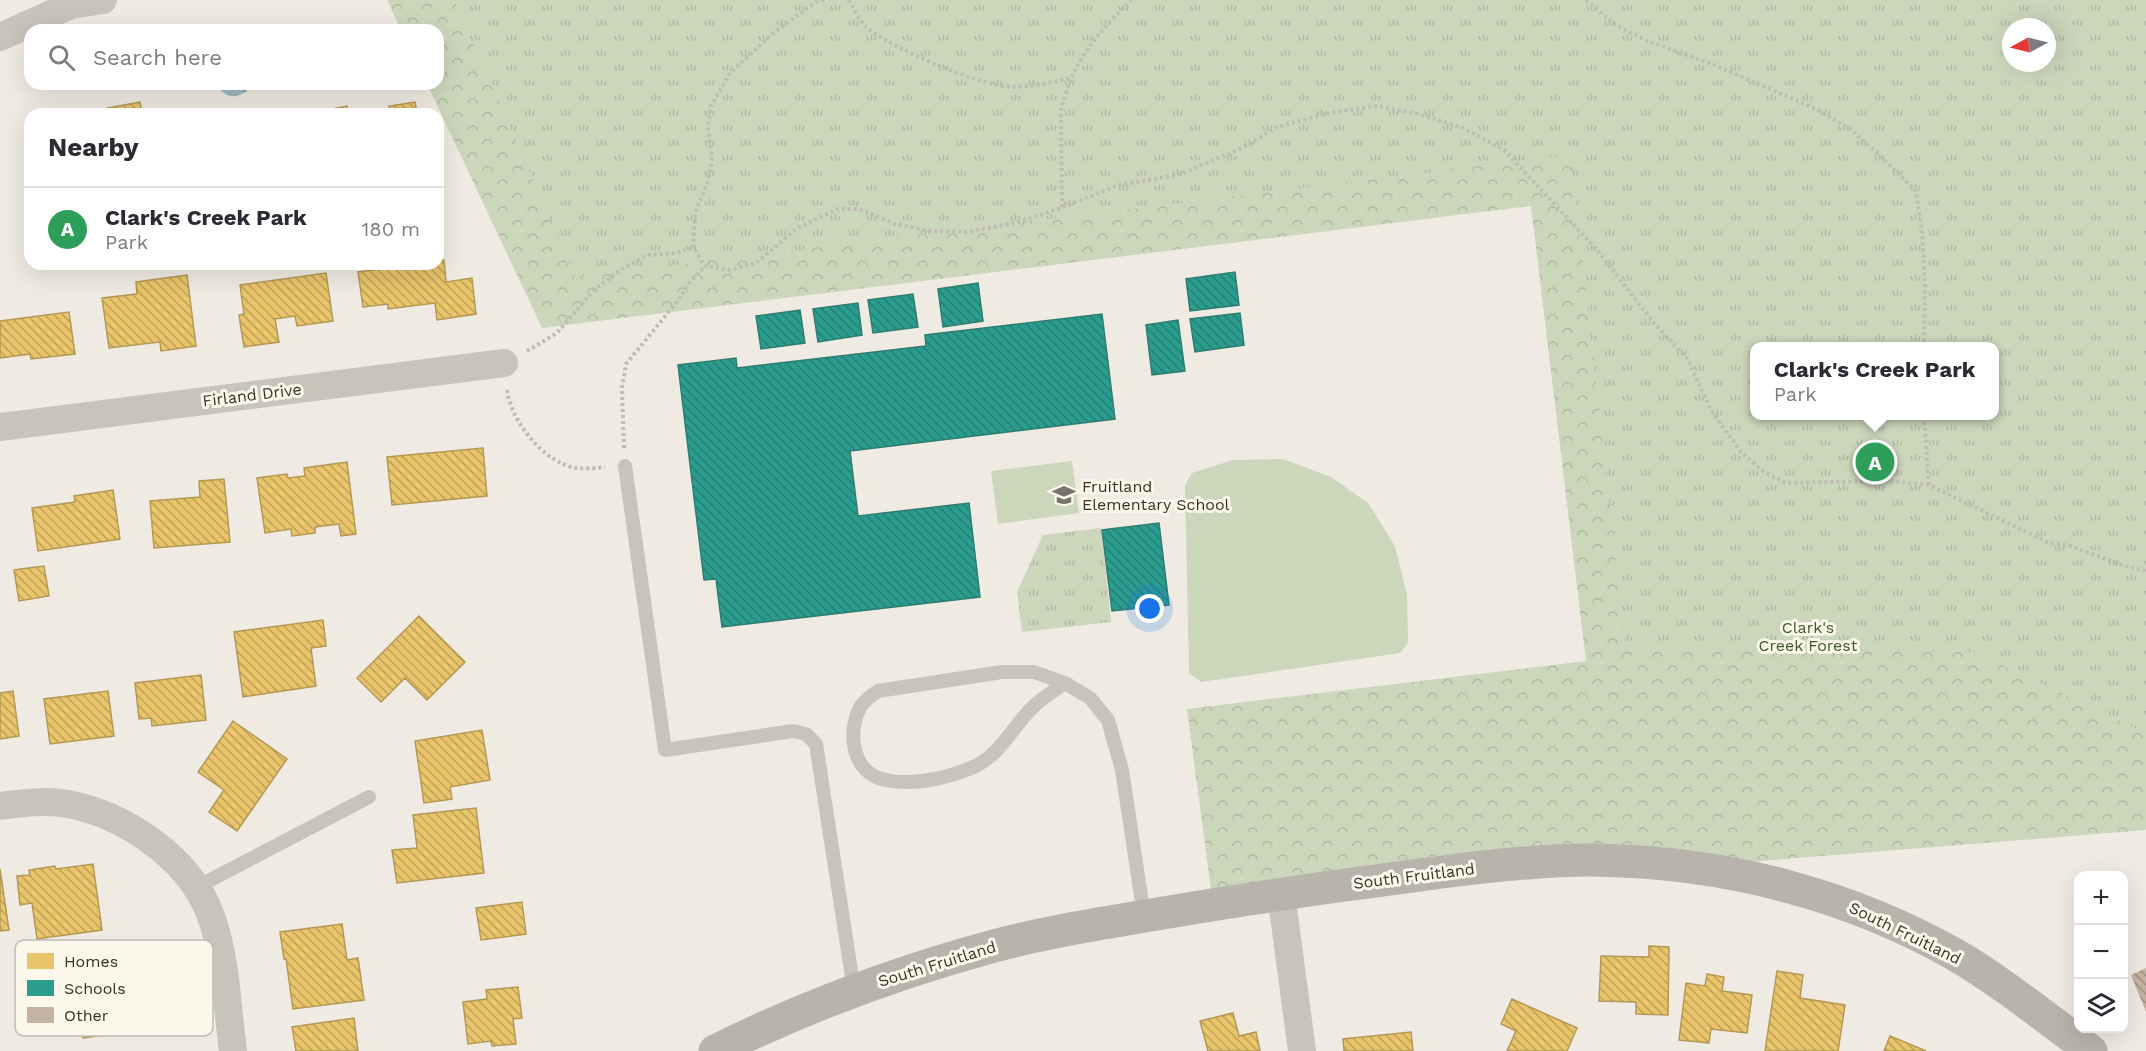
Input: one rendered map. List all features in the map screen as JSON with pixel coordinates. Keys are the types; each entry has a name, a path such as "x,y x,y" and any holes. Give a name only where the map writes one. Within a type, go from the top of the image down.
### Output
{"street":[{"path":"28,24 71,4 103,0"},
{"path":"0,37 24,26"},
{"name":"Firland Drive","path":"0,427 504,363"},
{"path":"0,806 25,803 67,804 99,812 140,834 173,860 197,887 209,911 218,941 233,1051"},
{"name":"South Fruitland","path":"715,1051 785,1018 854,990 924,966 994,946 1067,929 1281,894 1471,869 1589,860 1699,867 1794,888 1841,903 1905,930 1953,954 2005,987 2091,1051"},
{"path":"1281,894 1302,1051"}],"lane":[{"path":"625,466 665,750 792,731 806,734 816,744 854,990"},
{"path":"1065,683 1034,705 991,756 957,774 922,780 884,780 869,771 858,759 853,744 854,723 862,704 878,691 1002,672 1034,672 1065,683 1090,698 1108,720 1122,770 1144,916"},
{"path":"197,887 369,797"}],"path":[{"path":"824,0 816,2 772,34 730,73 711,106 708,128 712,160 708,181 695,213 693,247 705,266 729,270 756,263 798,228 838,209 859,208 896,224 929,231 967,232 1015,223 1119,185 1178,175 1240,149 1277,127 1329,113 1377,106 1419,114 1463,128 1504,150 1597,250 1654,323 1687,358 1711,410 1741,452 1763,471 1785,483 1888,481 1929,485 2047,542 2070,546 2125,566 2146,571"},
{"path":"849,0 864,26 896,46 963,75 1002,86 1039,85 1071,78"},
{"path":"1062,207 1061,108 1071,78 1080,59 1100,30 1131,0"},
{"path":"1586,0 1617,26 1816,109 1850,129 1916,191 1922,232 1925,286 1924,342"},
{"path":"693,247 677,253 647,255 622,269 594,290 557,333 504,363 508,399 523,428 540,449 554,460 577,468 625,466 622,387 626,364 705,266"},
{"path":"1924,420 1929,485"}],"green space":[{"name":"Clark's Creek Forest","path":"387,0 2146,0 2146,830 1213,905 1187,709 1586,661 1531,206 542,328 444,120 444,108 438,108 430,90 444,90 444,24 398,24"},
{"name":"Clark's Creek Forest","path":"454,0 2146,0 2146,733 1974,652 1625,646 1571,155 576,277"},
{"path":"1283,459 1331,477 1368,503 1395,546 1407,595 1408,643 1400,653 1201,682 1189,673 1185,485 1192,473 1233,460"},
{"path":"1072,461 1079,513 998,524 991,471"},
{"path":"1101,528 1111,622 1022,632 1017,592 1043,535"}],"water":[{"path":"221,90 247,90 237,96 226,94"}],"building: Homes":[{"path":"140,102 141,108 107,108"},
{"path":"415,102 416,108 390,108 389,106"},
{"path":"444,260 446,282 472,278 476,314 437,320 435,303 388,309 388,304 363,307 358,272 444,270"},
{"path":"326,273 333,321 297,326 295,316 275,319 279,342 244,347 239,315 244,314 240,285"},
{"path":"187,275 196,346 161,351 160,342 109,348 102,298 137,294 136,282"},
{"path":"69,312 75,354 31,359 30,354 0,358 0,321"},
{"path":"483,448 487,496 392,505 387,457"},
{"path":"347,462 356,534 341,536 339,524 315,527 315,533 292,536 291,529 265,533 257,478 287,474 288,478 305,476 304,468"},
{"path":"224,479 230,542 154,548 150,501 200,497 199,481"},
{"path":"113,490 120,539 38,551 32,508 75,502 74,496"},
{"path":"44,566 49,596 19,601 14,570"},
{"path":"419,616 465,662 427,700 405,678 381,702 357,678"},
{"path":"323,620 326,646 311,648 316,686 243,697 234,632"},
{"path":"201,675 206,720 152,726 151,718 139,719 135,683"},
{"path":"13,691 19,736 0,739 0,693"},
{"path":"108,691 114,736 50,744 44,699"},
{"path":"233,721 287,759 237,831 209,812 224,790 198,772"},
{"path":"482,730 490,780 450,787 452,799 424,803 415,741"},
{"path":"476,808 484,873 397,883 392,850 417,848 413,815"},
{"path":"93,864 102,930 37,939 32,903 20,905 17,876 30,875 29,870"},
{"path":"0,869 9,930 0,931"},
{"path":"522,902 526,934 481,940 476,908"},
{"path":"342,924 347,960 358,958 364,1000 293,1009 280,932"},
{"path":"1649,946 1669,947 1668,1015 1636,1014 1636,1002 1599,1001 1601,956 1649,957"},
{"path":"1777,971 1803,975 1800,998 1845,1005 1838,1051 1765,1051"},
{"path":"1707,974 1724,977 1722,991 1752,995 1747,1033 1711,1029 1709,1043 1679,1040 1686,983 1705,986"},
{"path":"518,987 522,1018 513,1019 516,1044 492,1046 491,1041 468,1044 463,1002 487,999 486,990"},
{"path":"1512,999 1577,1028 1567,1051 1507,1051 1516,1031 1501,1024"},
{"path":"1233,1013 1239,1036 1256,1032 1260,1051 1208,1051 1200,1021"},
{"path":"354,1018 358,1051 296,1051 292,1027"},
{"path":"1411,1032 1413,1051 1344,1051 1343,1039"},
{"path":"1890,1036 1926,1051 1884,1051"}],"building: Schools":[{"path":"1235,272 1239,305 1190,311 1186,279"},
{"path":"978,283 983,321 943,327 938,289"},
{"path":"913,294 918,327 873,333 868,300"},
{"path":"858,303 862,335 818,342 813,309"},
{"path":"800,310 805,343 761,349 756,316"},
{"path":"1240,313 1244,345 1195,352 1190,319"},
{"path":"1102,314 1115,419 850,451 858,516 969,503 980,597 722,627 716,579 704,580 678,365 736,358 737,368 926,346 925,335"},
{"path":"1178,320 1185,371 1152,375 1146,325"},
{"path":"1159,523 1169,605 1112,611 1102,530"}],"building: Other":[{"path":"2146,968 2146,1012 2131,975"}],"place":[{"name":"Clark's Creek Park","path":"1875,462"},
{"name":"Fruitland Elementary School","path":"1064,495"}]}
